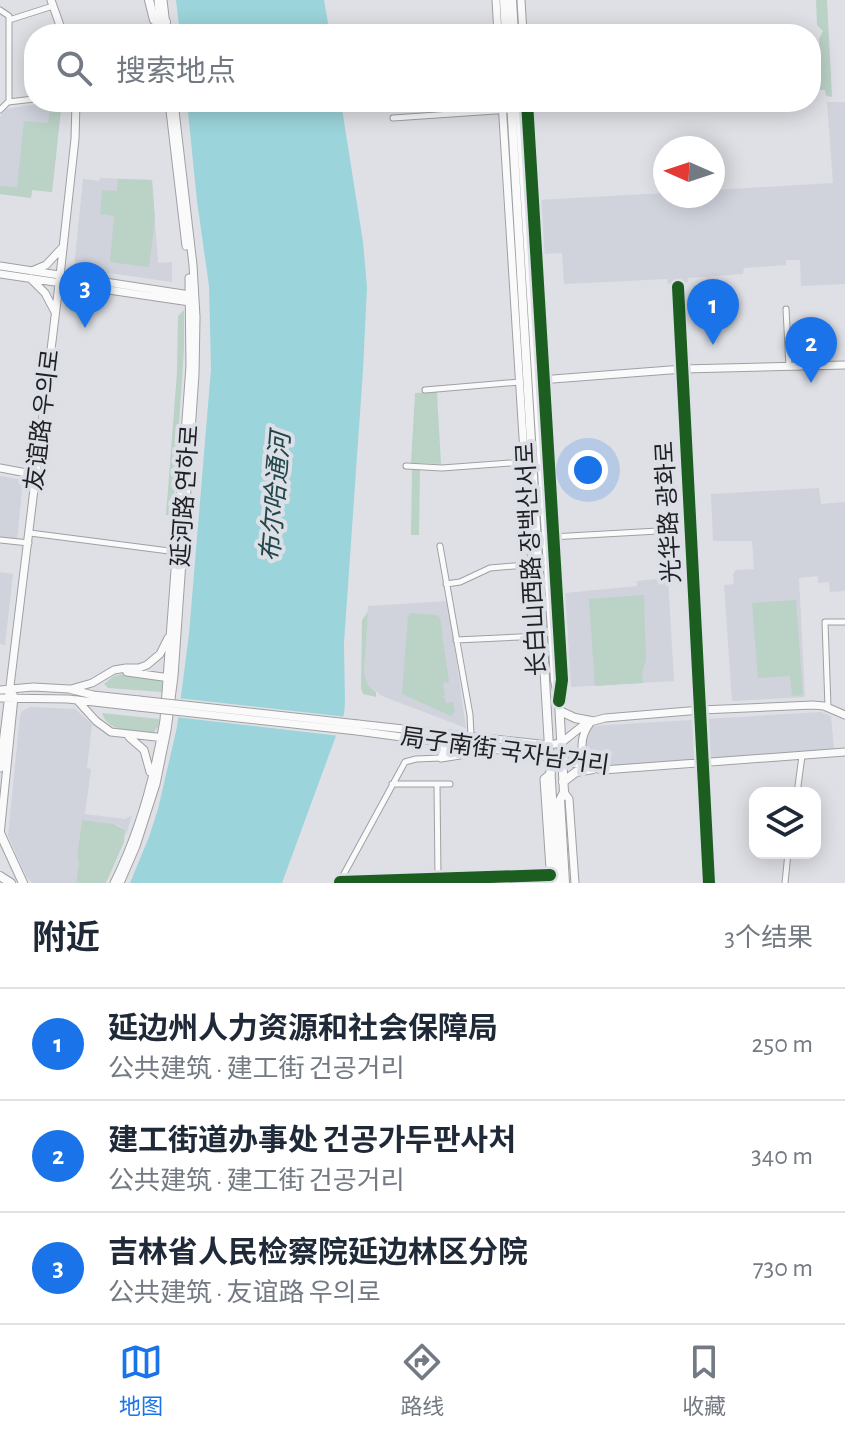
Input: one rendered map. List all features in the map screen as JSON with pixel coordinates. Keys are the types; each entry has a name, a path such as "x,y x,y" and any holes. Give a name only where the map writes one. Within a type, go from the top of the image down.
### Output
{"main road":[{"path":"149,0 152,17 157,22 163,22 161,0"},
{"path":"496,0 497,24"},
{"path":"504,0 505,24"},
{"path":"512,0 513,24"},
{"path":"521,0 522,24"},
{"path":"52,3 59,24"},
{"name":"友谊路 우의로","path":"0,834 8,696 60,280 76,112"},
{"name":"延河路 연하로","path":"117,883 132,856 156,784 171,677 195,374 192,299 173,112"},
{"name":"长白山西路 장백산서로","path":"508,112 549,537 562,760 560,800 565,883"},
{"name":"长白山西路 장백산서로","path":"519,112 532,381"},
{"name":"长白山西路 장백산서로","path":"527,112 532,381 529,533"},
{"path":"0,274 31,275 46,265 63,246"},
{"path":"0,266 60,280 192,299"},
{"path":"31,275 45,293 55,314"},
{"name":"光华路 광화로","path":"678,287 709,883"},
{"name":"延河路 연하로","path":"171,677 171,632 192,299"},
{"path":"532,381 683,369 845,365"},
{"name":"长白山西路 장백산서로","path":"529,462 538,546 535,564 544,636 557,883"},
{"path":"0,468 37,475"},
{"path":"529,533 538,546"},
{"path":"8,696 33,687 69,689 92,683 114,670 143,666 162,651 171,632"},
{"path":"132,668 171,677"},
{"path":"163,737 112,729 95,712 92,691 94,686 119,673 171,677"},
{"path":"69,689 93,699"},
{"path":"0,690 8,696 138,703 357,728"},
{"name":"友谊路 우의로","path":"0,768 3,714 8,696"},
{"path":"77,700 103,727 115,734 163,737"},
{"name":"局子南街 국자남거리","path":"357,728 549,745 561,743 586,723 605,718 813,705 832,710 845,718"},
{"path":"559,706 575,718 591,721 583,735 581,748 584,759 593,769"},
{"name":"局子南街 국자남거리","path":"357,728 551,758 603,770 845,752"},
{"path":"125,735 144,750 151,778"},
{"name":"延河路 연하로","path":"117,883 163,737"},
{"path":"441,758 444,751 442,741"},
{"path":"834,753 845,745"},
{"path":"441,758 460,755 476,746"},
{"path":"563,787 576,772 593,769"},
{"name":"长白山西路 장백산서로","path":"550,879 544,779 551,773"},
{"name":"长白山西路 장백산서로","path":"563,787 569,799 575,883"},
{"path":"0,834 23,883"},
{"path":"0,876 11,883"}],"street":[{"path":"9,20 52,3"},
{"path":"0,10 7,13 9,20 9,102"},
{"path":"0,110 9,102 24,100"},
{"path":"393,118 450,112"},
{"path":"786,309 789,366"},
{"path":"425,390 532,381"},
{"path":"406,466 442,468 529,462"},
{"path":"549,537 658,531"},
{"path":"30,533 177,552"},
{"path":"446,584 460,582 490,568 535,564 529,533"},
{"path":"0,540 29,543"},
{"path":"440,546 471,722 471,737"},
{"path":"832,710 825,622 845,622"},
{"path":"456,640 544,636"},
{"path":"798,787 802,756"},
{"path":"340,882 405,762 441,758"},
{"path":"392,784 450,784"},
{"path":"437,784 438,878"},
{"path":"785,883 787,859"},
{"path":"340,882 438,878 550,879"}],"shaded area":[{"path":"827,102 845,102 845,284 801,286 800,260 786,260 786,265 744,268 743,274 688,278 688,282 668,284 667,279 564,284 562,253 542,254 538,200 653,194 653,208 725,208 725,189 833,183"},
{"path":"24,106 24,112 61,112 52,192 32,190 31,198 0,194 0,117 6,109"},
{"path":"100,178 152,180 158,263 172,262 172,282 74,268 83,179 99,181"},
{"path":"0,476 23,480 17,541 0,539"},
{"path":"819,488 821,504 845,502 845,591 830,592 829,582 818,583 818,576 799,578 805,697 732,701 724,585 734,584 733,574 736,570 754,569 752,541 713,541 711,494"},
{"path":"0,572 13,574 5,645 0,644"},
{"path":"668,578 674,681 571,687 565,593 637,586 637,581"},
{"path":"448,601 466,728 382,696 368,685 364,673 368,606"},
{"path":"30,707 75,709 92,724 87,768 91,769 85,814 125,819 132,815 126,835 118,825 82,820 76,883 32,883 8,836 20,716"},
{"path":"821,712 831,716 834,750 597,767 591,763 584,747 592,726"}],"green space":[{"path":"816,0 827,0 832,97 821,90 823,31 821,24 817,24"},
{"path":"49,112 61,112 52,192 32,190 31,198 0,194 0,186 17,187 24,121 48,123"},
{"path":"118,179 152,180 155,219 149,267 110,262 114,216 100,214 102,190 117,191"},
{"path":"184,310 173,516 166,515 178,316"},
{"path":"437,392 441,464 411,463 415,393"},
{"path":"412,469 420,469 419,535 411,535"},
{"path":"644,595 646,660 642,672 643,683 595,686 589,599"},
{"path":"796,600 803,695 792,696 790,676 758,678 752,603"},
{"path":"368,612 364,673 376,697 363,694 361,688 362,620"},
{"path":"410,613 437,615 440,618 449,682 443,683 445,696 442,697 446,703 453,702 455,711 451,716 402,694"},
{"path":"124,674 162,679 162,692 108,688 104,684 114,676"},
{"path":"102,713 159,719 158,727 154,732 116,728 105,720"},
{"path":"82,820 114,824 125,830 124,842 106,883 76,883"}],"water":[{"path":"176,0 324,0 328,24 179,24"},
{"name":"布尔哈通河","path":"188,112 343,112 367,287 344,643 345,703 344,714 282,883 130,883 158,809 177,727 189,634 211,369 209,286"}],"pier":[{"path":"177,698 347,717 340,736 175,717"}],"cycle path":[{"path":"528,112 562,680 559,701"},
{"path":"678,287 709,883"},
{"path":"340,882 550,875"}],"place":[{"name":"吉林省人民检察院延边林区分院","path":"85,328"},
{"name":"延边州人力资源和社会保障局","path":"713,345"},
{"name":"建工街道办事处 건공가두판사처","path":"811,383"}]}
